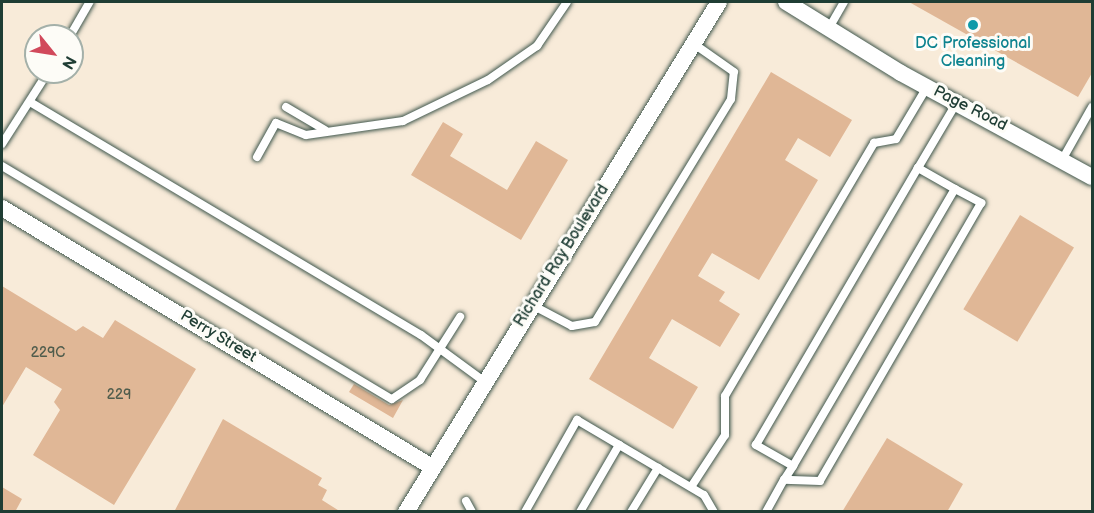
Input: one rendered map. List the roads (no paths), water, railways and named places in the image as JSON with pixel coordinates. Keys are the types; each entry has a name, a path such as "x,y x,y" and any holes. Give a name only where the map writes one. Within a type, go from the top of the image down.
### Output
{"street":[{"name":"Richard Ray Boulevard","path":"406,512 720,2"},
{"name":"Page Road","path":"786,2 927,87 1092,177"},
{"name":"Perry Street","path":"2,208 432,467"}],"lane":[{"path":"77,24 90,2"},
{"path":"256,157 276,123 306,135 326,130 403,122 488,80 537,46 567,2"},
{"path":"829,28 844,2"},
{"path":"532,305 572,326 595,322 731,99 734,72 694,44"},
{"path":"2,144 41,84"},
{"path":"691,487 725,435 725,396 862,163 874,143 896,139 927,87"},
{"path":"30,102 421,335 438,352 485,382"},
{"path":"793,466 756,445 957,102"},
{"path":"286,107 326,130"},
{"path":"1062,160 1092,107"},
{"path":"2,166 392,399 420,380 460,317"},
{"path":"784,480 820,481 981,204 918,168"},
{"path":"766,512 955,189"},
{"path":"525,512 577,420 704,495 714,512"},
{"path":"580,512 619,445"},
{"path":"632,512 658,468"},
{"path":"466,501 472,512"}],"place":[{"name":"DC Professional Cleaning","path":"973,25"}]}
